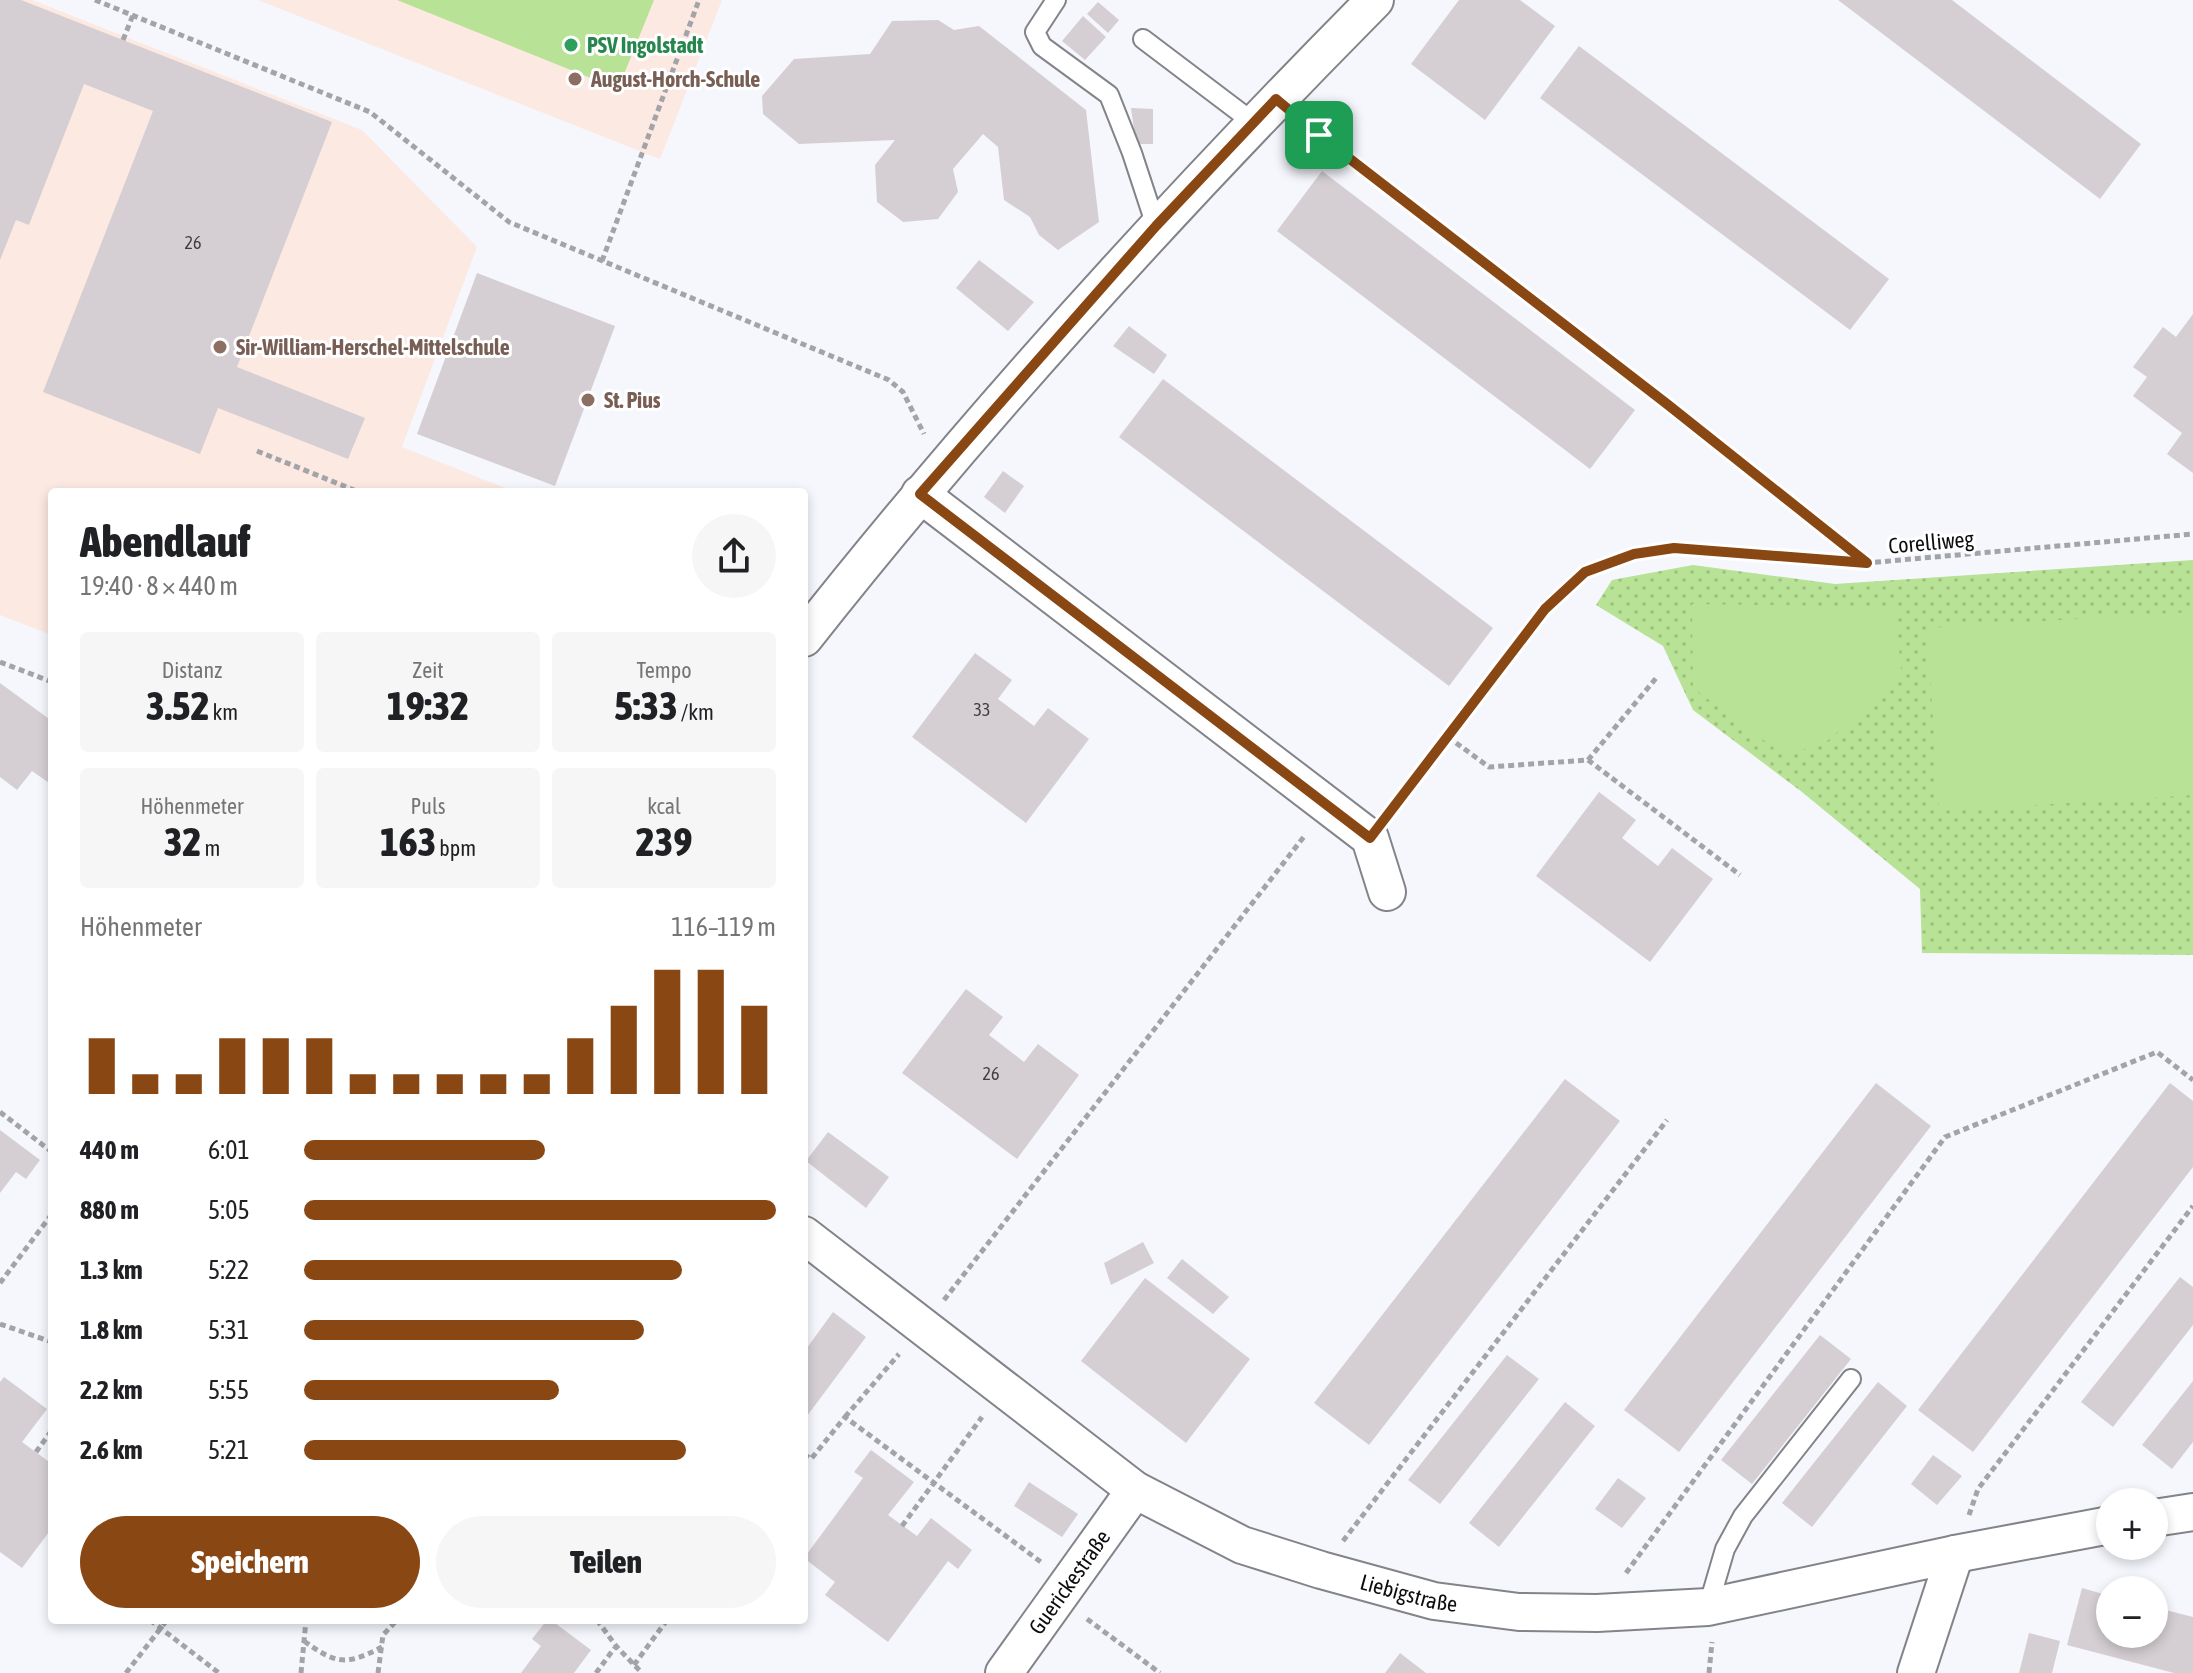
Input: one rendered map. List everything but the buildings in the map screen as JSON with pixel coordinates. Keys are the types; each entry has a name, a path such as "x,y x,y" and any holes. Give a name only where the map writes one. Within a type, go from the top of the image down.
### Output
{"street":[{"path":"808,633 944,465 1156,226 1375,0"},
{"path":"920,494 1370,838 1387,892"},
{"name":"Liebigstraße","path":"808,1238 1135,1490 1242,1545 1434,1601 1519,1612 1597,1613 1708,1607 1955,1554 2096,1528"},
{"name":"Guerickestraße","path":"1004,1673 1135,1490"},
{"path":"2168,1516 2193,1512"},
{"path":"1916,1673 1955,1554"}],"lane":[{"path":"1056,0 1035,32 1042,46 1109,95 1156,226"},
{"path":"1143,39 1265,111"},
{"path":"1708,1607 1725,1549 1743,1516 1851,1379"}],"path":[{"path":"95,0 370,112 509,222 889,380 903,392 944,465"},
{"path":"602,261 699,0"},
{"path":"123,40 133,15"},
{"path":"1265,111 1319,135 1867,563"},
{"path":"257,451 349,488"},
{"name":"Corelliweg","path":"1370,838 1545,609 1585,572 1634,554 1674,548 1867,563 2193,534"},
{"path":"0,662 48,680"},
{"path":"1588,760 1657,677"},
{"path":"1448,737 1489,767 1588,760 1740,875"},
{"path":"808,1457 811,1459 923,1326 1328,806"},
{"path":"1597,1613 1945,1137 2157,1052 2193,1080"},
{"path":"0,1112 48,1149"},
{"path":"1321,1570 1667,1120"},
{"path":"1955,1554 1978,1489 2193,1206"},
{"path":"0,1283 48,1219"},
{"path":"0,1324 48,1341"},
{"path":"902,1526 1003,1389"},
{"path":"845,1417 934,1483 1160,1673"},
{"path":"36,1452 48,1436"},
{"path":"155,1624 219,1673"},
{"path":"126,1673 164,1624"},
{"path":"301,1673 306,1624"},
{"path":"378,1673 383,1635 393,1624"},
{"path":"600,1624 642,1673"},
{"path":"634,1665 664,1624"},
{"path":"304,1641 327,1657 345,1660 363,1657 382,1647"},
{"path":"596,1673 616,1646"}],"shaded area":[{"name":"Sir-William-Herschel-Mittelschule","path":"0,0 32,0 362,130 477,247 402,447 505,488 48,488 48,633 0,615"},
{"name":"August-Horch-Schule","path":"258,0 722,0 660,159"}],"green space":[{"name":"PSV Ingolstadt","path":"397,0 654,0 618,89"},
{"path":"2193,560 2193,955 1922,953 1920,889 1802,792 1693,710 1663,646 1596,605 1612,580 1693,565 1835,584"},
{"path":"1692,604 1895,607 1902,679 1827,741 1785,756 1693,688"},
{"path":"2193,612 2193,795 1939,811 1927,628"}],"place":[{"name":"PSV Ingolstadt","path":"571,45"},
{"name":"August-Horch-Schule","path":"575,79"},
{"name":"Sir-William-Herschel-Mittelschule","path":"220,347"},
{"name":"St. Pius","path":"588,400"}],"route":[{"path":"1276,99 1319,135 1867,563 1674,548 1634,554 1585,572 1545,609 1370,838 920,494 1156,226 1276,99"}]}
